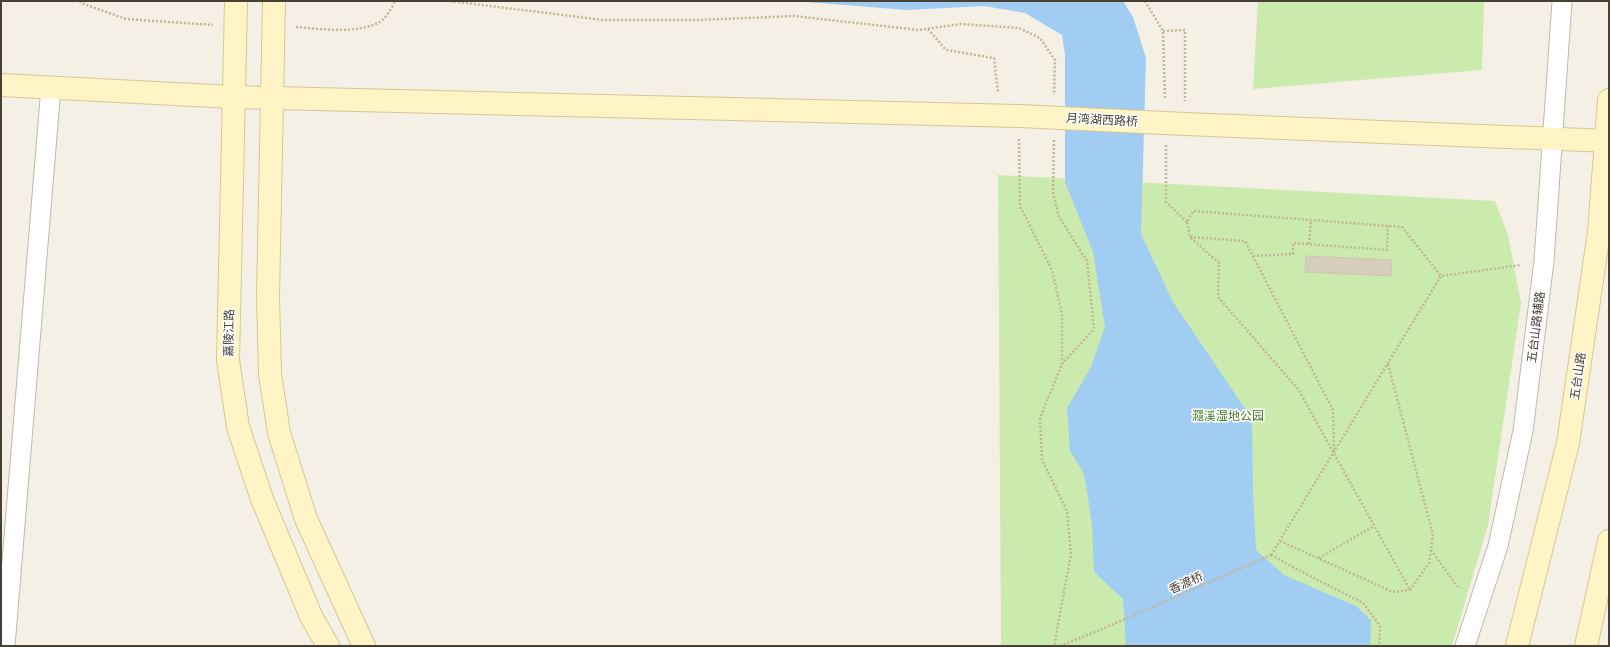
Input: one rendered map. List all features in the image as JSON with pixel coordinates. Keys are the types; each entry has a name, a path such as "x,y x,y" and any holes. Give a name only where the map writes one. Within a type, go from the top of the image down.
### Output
{"street":[{"name":"嘉陵江路","path":"236,1 228,360 238,427 265,506 311,616 328,646"},
{"path":"274,1 269,312 270,374 280,433 306,519 364,646"},
{"name":"五台山路辅路","path":"1465,646 1498,546 1523,431 1544,261 1562,1"},
{"name":"月湾湖西路桥","path":"1,85 233,97 1010,116 1607,140"},
{"path":"5,646 51,87"},
{"name":"五台山路","path":"1517,646 1568,443 1599,232 1609,100"},
{"path":"1586,646 1609,541"}],"path":[{"path":"80,1 81,3 126,19 235,26"},
{"path":"274,25 332,30 359,28 379,23 395,1"},
{"path":"928,28 946,50 994,58 1010,116 1020,206 1052,270 1062,314 1062,364 1040,418 1042,460 1067,511 1071,554 1054,646"},
{"path":"1163,31 1185,30 1185,124"},
{"path":"1410,590 1298,389 1218,297 1218,263 1190,237 1187,222 1192,212 1402,227 1441,276"},
{"path":"1309,244 1311,220"},
{"path":"1253,256 1294,254 1294,243 1387,250 1388,226"},
{"path":"1190,237 1245,241 1333,410 1334,453"},
{"path":"1441,276 1544,261"},
{"path":"1379,646 1380,626 1363,603 1272,555 1441,276"},
{"path":"1280,541 1393,592 1410,590 1429,563 1433,535 1388,364"},
{"path":"1318,558 1374,526"},
{"path":"1431,549 1457,586 1481,596"},
{"name":"香渡桥","path":"1060,646 1272,555"}],"green space":[{"path":"1258,1 1484,1 1482,70 1253,89"},
{"name":"㶏溪湿地公园","path":"998,175 1495,201 1508,235 1521,303 1488,525 1452,646 1001,646"}],"water":[{"path":"768,1 1123,1 1133,17 1146,58 1141,234 1173,302 1252,419 1253,492 1256,550 1284,575 1356,606 1371,620 1370,646 1126,646 1123,599 1094,572 1092,525 1086,485 1083,472 1070,451 1067,408 1090,369 1105,327 1093,252 1065,182 1065,55 1062,35 1025,13 984,6 907,10 807,2"}],"building":[{"path":"1306,256 1392,260 1391,276 1305,272"}]}
